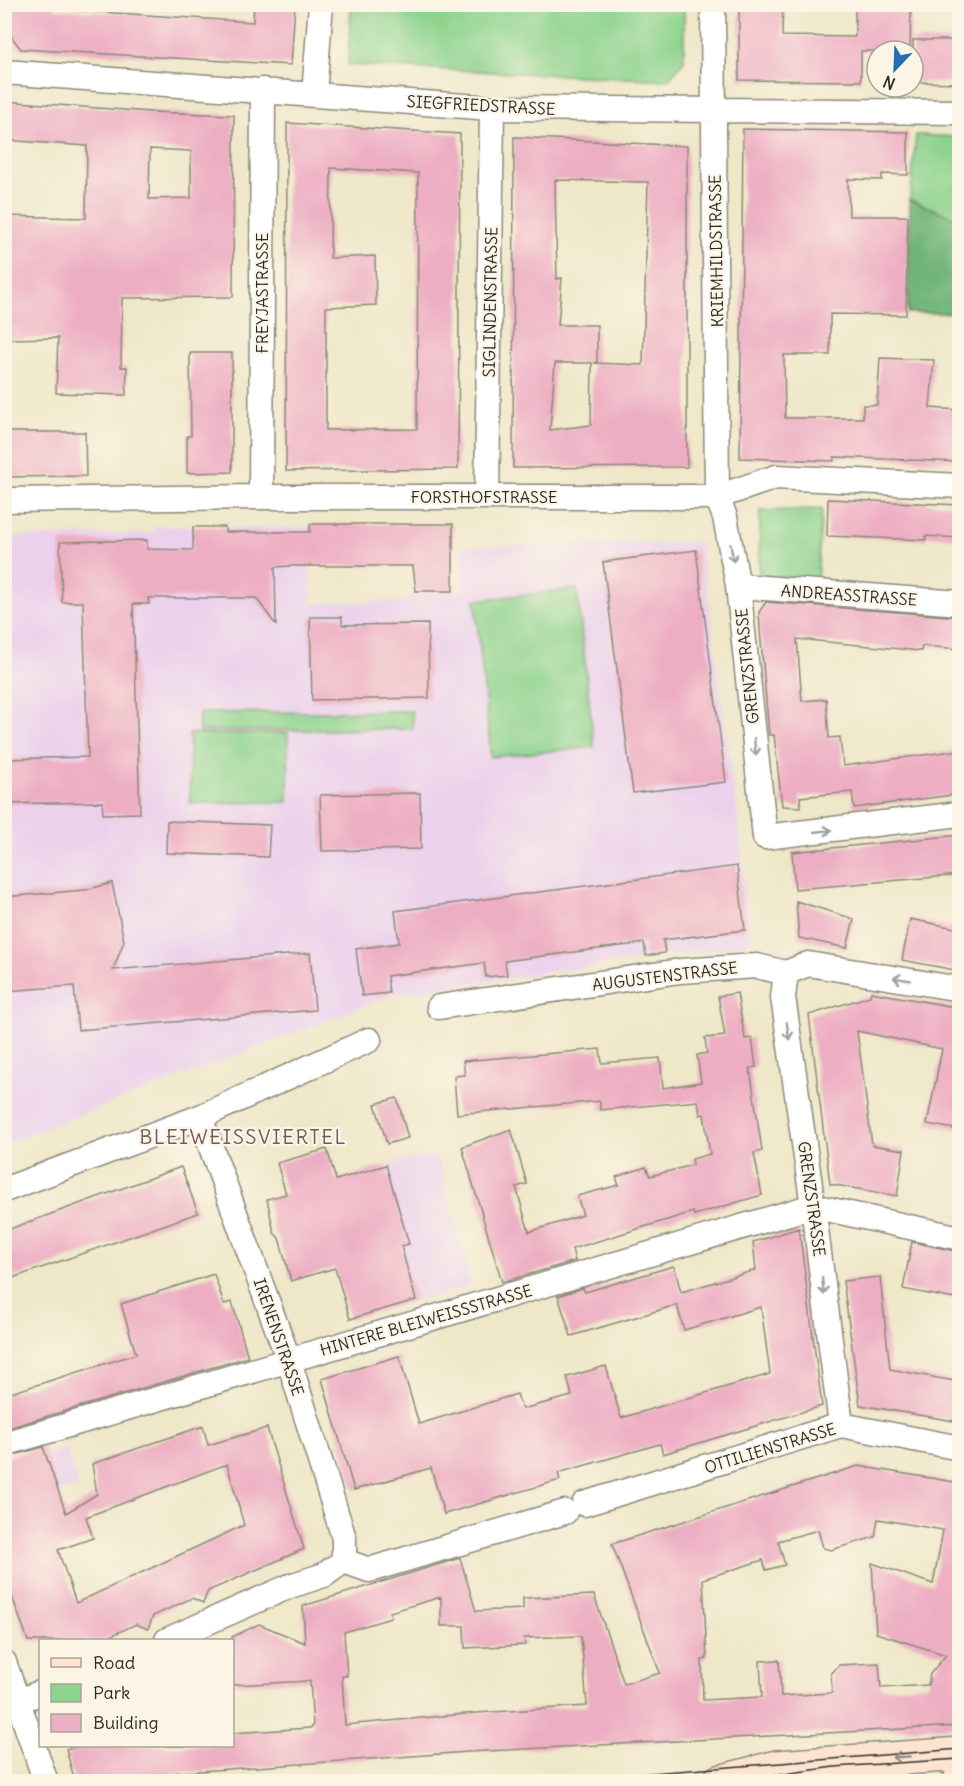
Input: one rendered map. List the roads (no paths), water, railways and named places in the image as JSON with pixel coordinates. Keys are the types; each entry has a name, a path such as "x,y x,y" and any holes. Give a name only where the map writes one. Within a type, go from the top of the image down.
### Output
{"main road":[{"path":"719,1782 777,1767 960,1754"}],"street":[{"path":"314,95 321,4"},
{"name":"KRIEMHILDSTRASSE","path":"713,4 718,291 717,497"},
{"name":"SIEGFRIEDSTRASSE","path":"4,72 492,108 960,111"},
{"name":"FREYJASTRASSE","path":"261,497 263,90"},
{"name":"SIGLINDENSTRASSE","path":"487,497 492,108"},
{"name":"FORSTHOFSTRASSE","path":"4,500 261,497 717,497 776,477 960,486"},
{"name":"GRENZSTRASSE","path":"717,497 725,517 738,586 765,837 960,813"},
{"name":"ANDREASSTRASSE","path":"738,586 960,603"},
{"name":"AUGUSTENSTRASSE","path":"439,1007 680,971 757,966 786,973 808,964 960,989"},
{"name":"GRENZSTRASSE","path":"786,973 783,997 841,1425"},
{"path":"4,1190 200,1117 369,1040"},
{"name":"IRENENSTRASSE","path":"200,1117 289,1361 344,1538 344,1561"},
{"path":"813,1206 960,1238"},
{"name":"HINTERE BLEIWEISSSTRASSE","path":"4,1444 813,1206"},
{"name":"OTTILIENSTRASSE","path":"344,1561 369,1570 841,1425 960,1448"},
{"path":"171,1639 280,1589 324,1575 344,1561"},
{"path":"4,1662 29,1697 46,1782"}],"tram line":[{"path":"535,1782 960,1749"},
{"path":"726,1782 834,1767 960,1759"}],"district":[{"name":"BLEIWEISSVIERTEL","path":"243,1136"}]}
